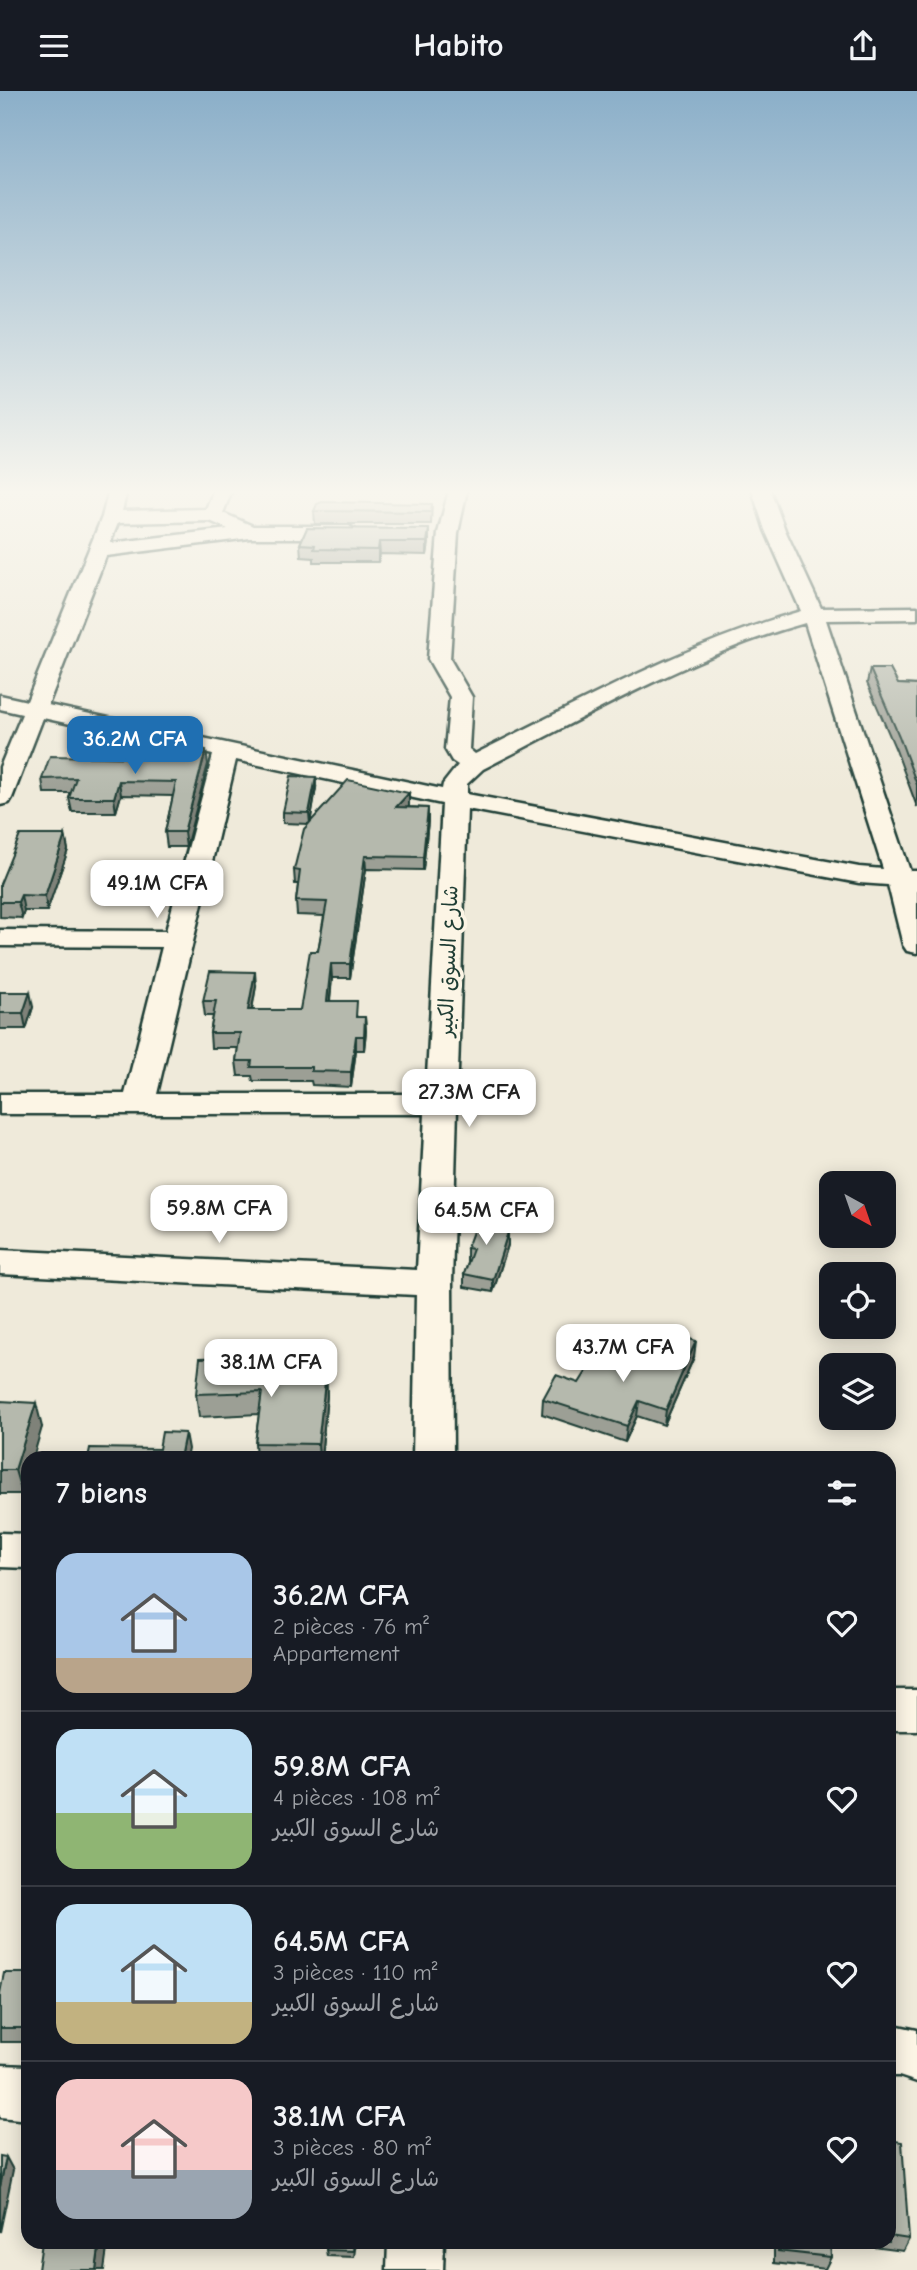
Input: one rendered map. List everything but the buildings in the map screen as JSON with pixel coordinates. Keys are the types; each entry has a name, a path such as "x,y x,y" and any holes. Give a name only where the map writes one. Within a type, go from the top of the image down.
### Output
{"street":[{"path":"0,798 81,592"},
{"path":"440,592 439,659 461,697 457,749 461,756 474,764"},
{"path":"803,592 908,879 917,945"},
{"path":"453,799 455,784 474,764 636,683 763,628 813,614 917,613"},
{"path":"0,702 453,799 824,869 908,879"},
{"path":"139,1103 177,939 227,749"},
{"name":"شارع السوق الكبير","path":"433,1451 435,1283 444,1104 453,799"},
{"path":"0,938 177,939"},
{"path":"0,1104 444,1104"},
{"path":"0,1262 435,1283"},
{"path":"0,1550 21,1551"},
{"path":"896,1710 917,1710"},
{"path":"896,2052 917,2056"},
{"path":"0,2091 21,2092"},
{"path":"415,2270 416,2249"}]}
